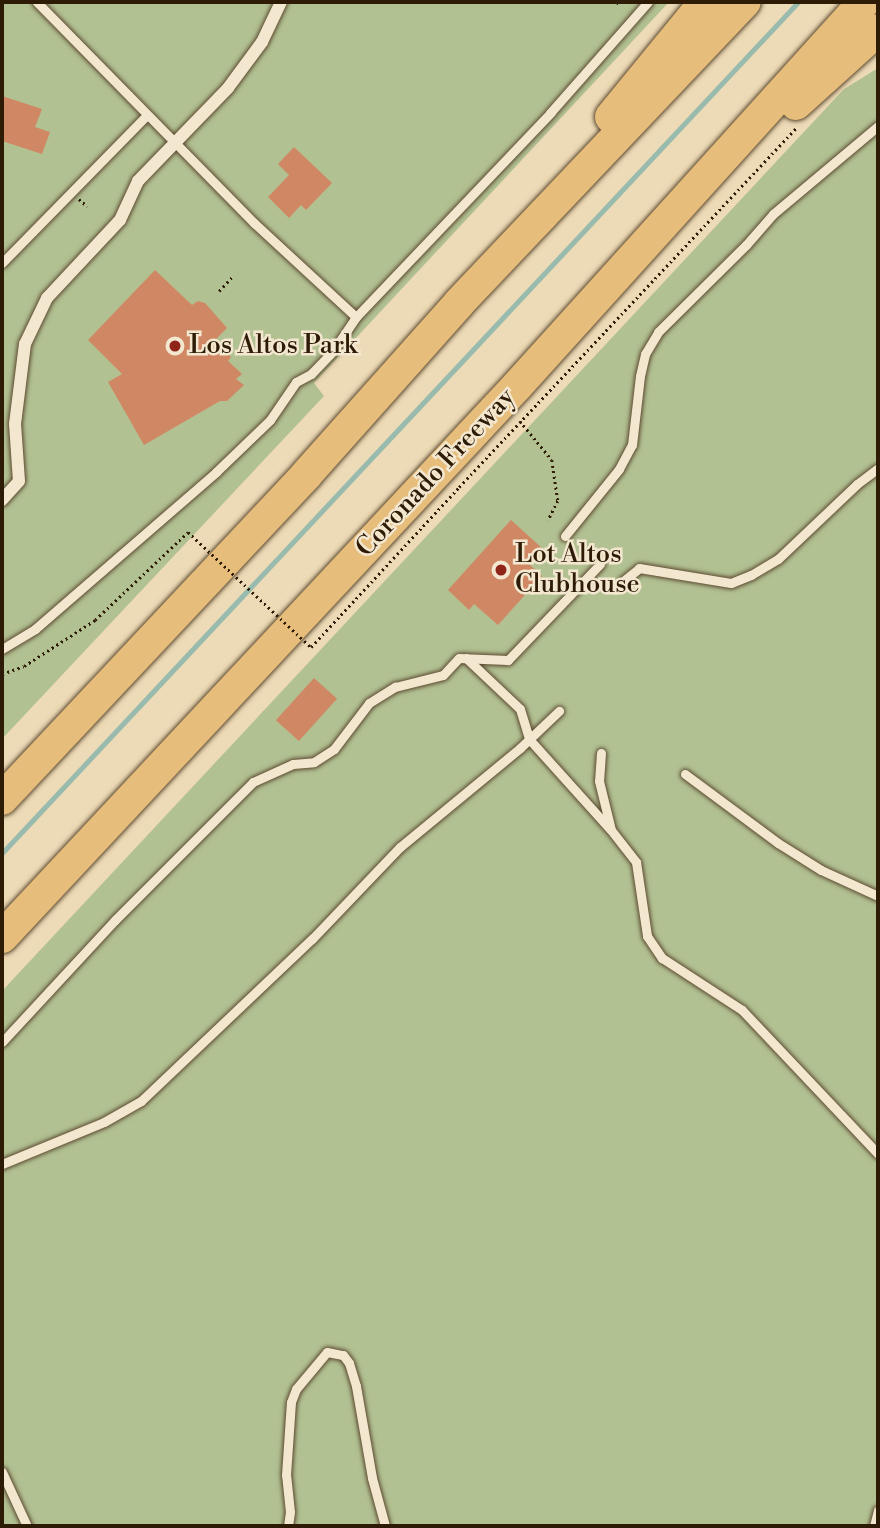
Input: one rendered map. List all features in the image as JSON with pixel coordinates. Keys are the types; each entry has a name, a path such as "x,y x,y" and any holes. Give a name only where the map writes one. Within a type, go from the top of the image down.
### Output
{"highway":[{"path":"459,303 705,2"},
{"path":"2,799 306,475 459,303 745,2"},
{"name":"Coronado Freeway","path":"2,937 517,386 864,2"},
{"path":"517,386 800,99 878,30"}],"street":[{"path":"2,500 19,481 15,424 25,344 47,298 113,230 138,181 176,146 228,88 262,42 281,2"}],"lane":[{"path":"38,2 176,146 356,317"},
{"path":"2,649 36,629 216,472 270,420 296,382 311,374 333,351 356,317 550,113 648,2"},
{"path":"2,263 146,116"},
{"path":"565,536 619,469 632,445 645,354 658,332 746,245 773,214 878,126"},
{"path":"622,582 639,568 731,583 751,575 778,559 857,484 878,468"},
{"path":"2,1042 115,920 253,782 293,764 314,762 334,749 369,703 395,687 443,675 459,658 508,660 600,564"},
{"path":"466,658 520,709 530,739 636,862 647,936 662,958 742,1010 878,1154"},
{"path":"2,1164 104,1122 141,1101 312,939 400,847 530,739 559,710"},
{"path":"601,753 599,781 611,830"},
{"path":"685,774 778,843 821,870 878,896"},
{"path":"288,1526 290,1512 286,1475 290,1402 296,1389 327,1352 344,1355 349,1363 356,1386 372,1479 385,1526"},
{"path":"2,1472 27,1526"},
{"path":"874,1526 878,1510"}],"path":[{"path":"2,674 24,666 94,620 188,532 311,648 803,120"},
{"path":"219,291 233,276"},
{"path":"520,421 552,460 558,500 548,521"}],"green space":[{"name":"Los Altos Park","path":"2,2 669,2 314,383 324,396 2,739"},
{"path":"878,68 878,1526 2,1526 2,991 844,89"}],"building":[{"path":"2,96 42,109 35,127 50,132 42,154 2,141"},
{"path":"294,147 332,183 306,210 301,205 289,218 268,197 289,175 278,164"},
{"path":"155,270 192,305 198,301 205,303 227,328 215,340 231,357 228,361 242,374 236,379 244,385 227,401 220,401 144,445 108,382 122,374 88,340"},
{"name":"Lot Altos Clubhouse","path":"511,520 543,549 529,564 542,576 498,625 474,604 469,610 448,590"},
{"path":"314,678 337,699 299,741 276,720"}],"waterway":[{"path":"2,853 798,2"}],"place":[{"name":"Los Altos Park","path":"175,346"},
{"name":"Lot Altos Clubhouse","path":"501,570"}]}
